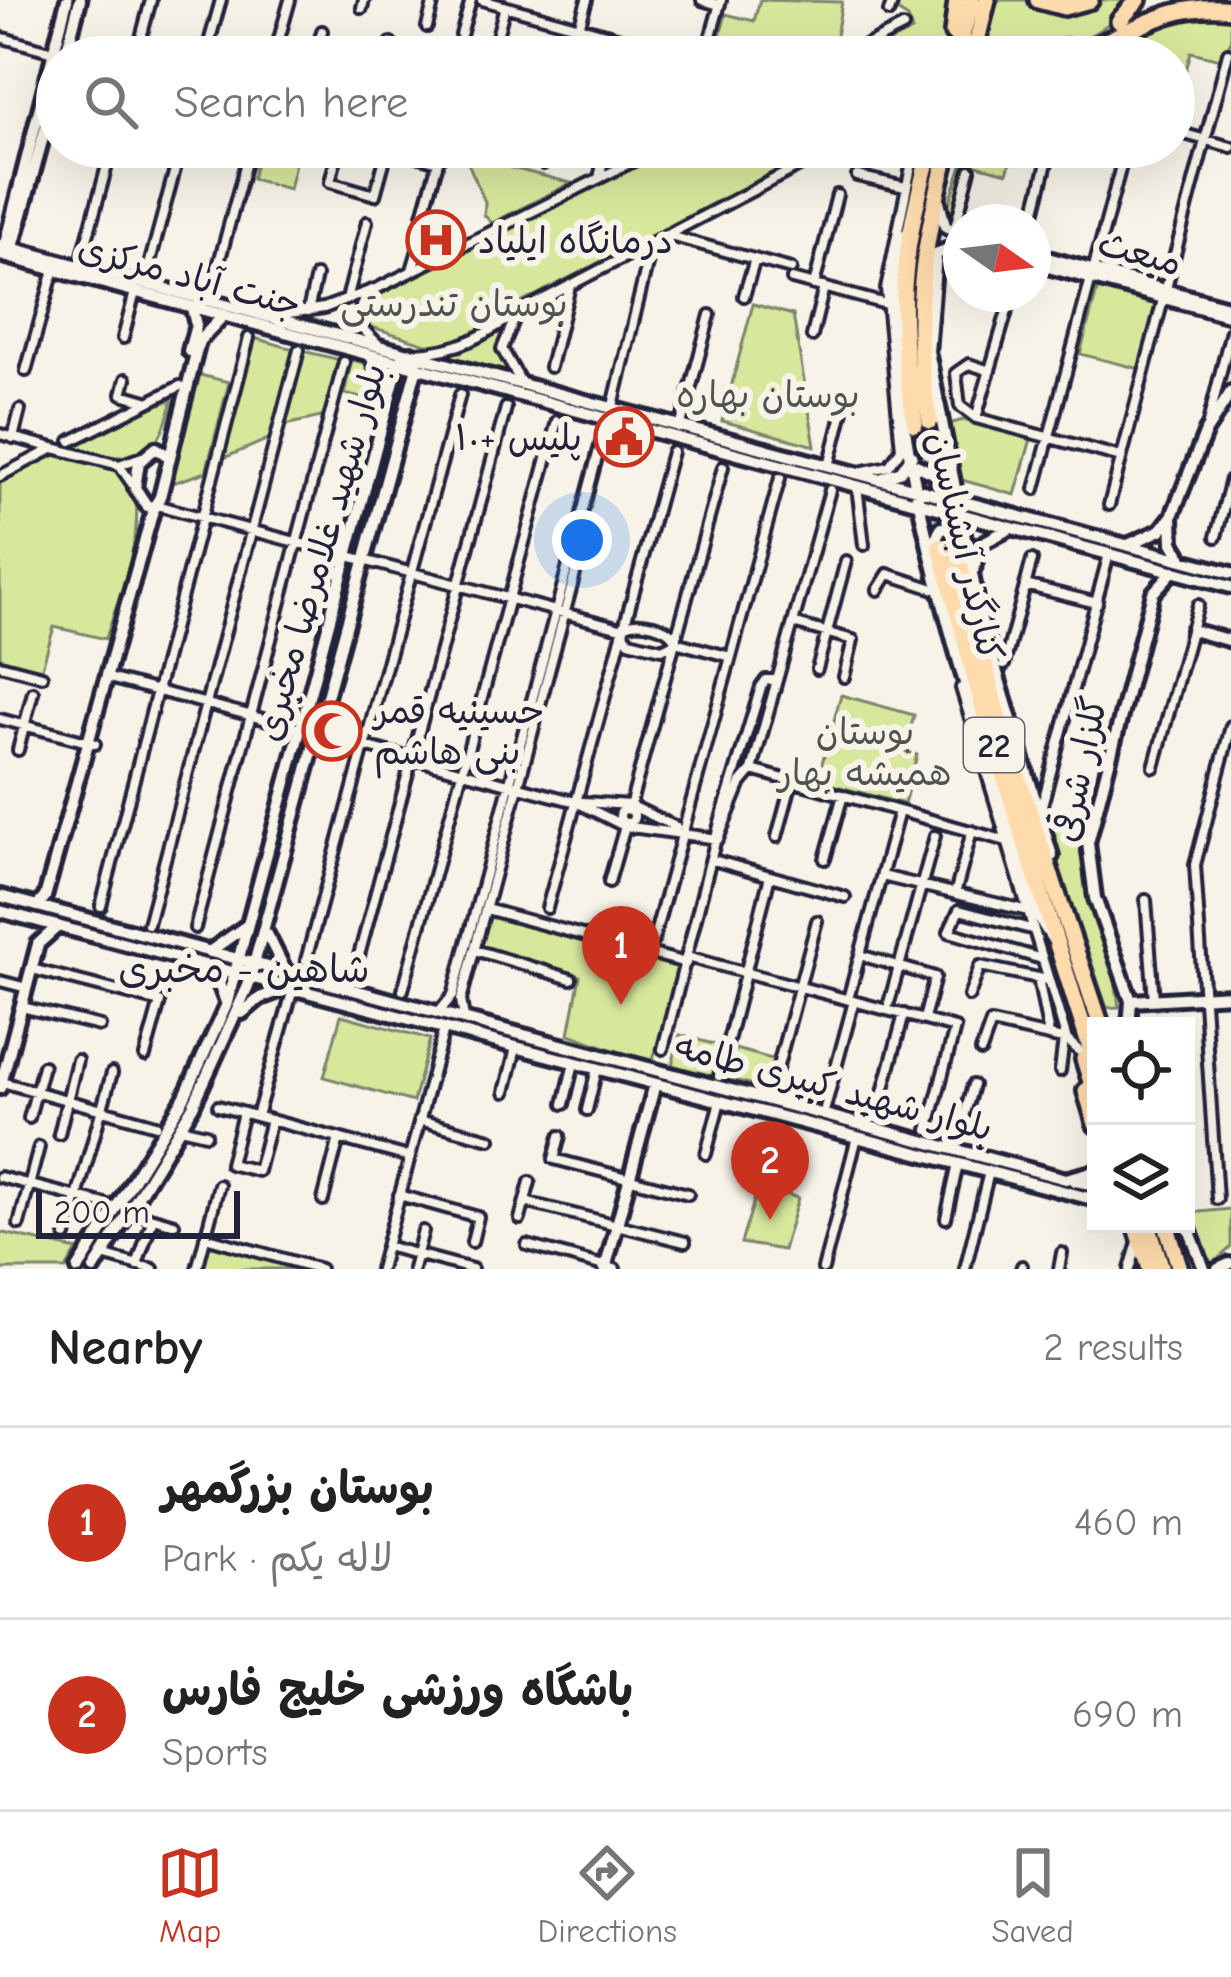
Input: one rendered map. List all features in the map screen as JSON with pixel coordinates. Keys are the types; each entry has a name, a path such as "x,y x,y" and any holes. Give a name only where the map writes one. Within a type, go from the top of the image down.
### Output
{"highway":[{"path":"950,36 957,0"},
{"path":"962,36 972,0"},
{"path":"978,36 987,0"},
{"path":"1038,0 1064,7 1090,0"},
{"path":"1097,36 1138,0"},
{"path":"1113,36 1158,7 1189,1 1231,8"},
{"path":"918,168 912,190 919,225 916,309 922,423"},
{"path":"919,225 944,168"},
{"name":"22","path":"945,546 973,677 1063,939 1097,1017"},
{"name":"22","path":"1063,939 1087,1046"},
{"path":"1151,1233 1162,1269"},
{"path":"1169,1233 1180,1269"},
{"path":"1137,1234 1150,1269"}],"main road":[{"path":"65,36 67,0"},
{"path":"70,36 80,0"},
{"path":"0,231 16,221 36,152"},
{"path":"5,250 36,155"},
{"path":"938,191 943,216"},
{"path":"16,221 41,256"},
{"path":"919,225 928,352 957,507 945,546"},
{"name":"کنارگذر آبشناسان","path":"919,225 896,264 893,310 919,496 945,546"},
{"path":"928,352 936,254 943,249"},
{"name":"جنت آباد مرکزی","path":"5,250 80,266 192,308 411,353 763,454 829,466 856,479"},
{"name":"جنت آباد مرکزی","path":"5,250 54,270 268,316 373,348 417,367 957,507"},
{"name":"مبعث","path":"1051,260 1092,275"},
{"name":"مبعث","path":"1051,267 1231,312"},
{"path":"55,910 52,898 144,529 162,490 199,332 192,308"},
{"path":"151,506 135,488 143,457 168,430 199,332 224,315"},
{"path":"373,348 390,396"},
{"name":"بلوار شهید غلامرضا مخبری","path":"78,1269 184,1098 226,1006 399,362 411,353 417,367 410,395 256,964 236,1021 180,1128 94,1269"},
{"path":"410,395 436,372"},
{"path":"1127,545 1161,530 1172,516 1206,431 1231,392"},
{"path":"943,437 961,488 1005,514 1109,554 1231,587"},
{"path":"156,448 168,456"},
{"path":"877,484 912,458 920,471 932,473 946,455"},
{"path":"877,484 908,502 945,546 981,620 1040,814 1063,939"},
{"path":"957,507 1005,514"},
{"path":"957,507 1015,528 1127,545 1231,573"},
{"path":"1172,516 1173,543 1183,560"},
{"path":"981,620 974,556 988,537 1015,528"},
{"path":"1141,563 1153,592"},
{"name":"گلزار شرقی","path":"1130,1017 1131,1001 1095,898 1088,843 1153,592 1173,571"},
{"path":"1192,630 1231,641"},
{"path":"37,906 45,897 92,743"},
{"name":"بلوار شهید کبیری طامه","path":"0,896 464,1019 688,1086 1087,1183"},
{"name":"بلوار شهید کبیری طامه","path":"0,911 655,1084 688,1086 720,1101 1087,1198"},
{"path":"27,918 38,944"},
{"path":"208,952 248,923"},
{"path":"0,1084 38,944 58,926"},
{"path":"266,928 272,952 287,973"},
{"path":"202,965 221,986 226,1006"},
{"path":"236,1021 260,998 290,988"},
{"path":"1131,1001 1231,994"},
{"path":"608,1268 655,1084"},
{"path":"1066,1179 1087,1173"},
{"path":"1190,1233 1204,1269"}],"street":[{"path":"142,36 151,0"},
{"path":"211,36 220,0"},
{"path":"280,36 290,0"},
{"path":"428,27 434,0"},
{"path":"461,35 470,0"},
{"path":"482,0 612,36"},
{"path":"528,13 532,0"},
{"path":"579,27 587,0"},
{"path":"702,0 720,2 711,36"},
{"path":"889,12 892,0"},
{"path":"497,36 505,6"},
{"path":"885,36 903,27"},
{"path":"320,36 322,31"},
{"path":"0,37 36,47"},
{"path":"1108,505 1228,53"},
{"path":"1195,137 1231,147"},
{"path":"80,266 106,168"},
{"path":"123,338 175,168"},
{"path":"213,285 244,168"},
{"path":"334,168 330,182 375,194 381,168"},
{"path":"423,215 437,168"},
{"path":"598,178 601,168"},
{"path":"268,316 308,311 378,287 619,168"},
{"path":"411,353 459,349 519,312 795,168"},
{"path":"1037,204 1046,168"},
{"path":"1035,489 1120,168"},
{"path":"964,204 970,170"},
{"path":"857,176 912,190 889,260 886,304 902,449 889,466 856,479 864,545"},
{"path":"812,336 836,195"},
{"path":"347,299 367,222"},
{"path":"412,271 423,233"},
{"path":"666,235 755,259 819,286 886,304"},
{"path":"612,410 652,242"},
{"path":"744,296 755,259"},
{"path":"26,371 54,270"},
{"path":"308,311 316,277"},
{"path":"550,367 571,285"},
{"path":"373,348 358,319 363,302 378,287"},
{"path":"519,312 506,330 502,349 523,385"},
{"path":"976,418 1007,312"},
{"path":"680,428 710,315"},
{"path":"1206,431 1231,331"},
{"path":"101,906 250,338"},
{"path":"148,924 299,350"},
{"path":"196,928 344,362"},
{"path":"990,371 969,364 956,373 956,397 976,418 1121,458"},
{"path":"126,379 122,394 148,401"},
{"path":"71,441 180,386"},
{"path":"306,960 460,395"},
{"path":"354,974 506,407"},
{"path":"13,438 20,410"},
{"path":"829,466 843,411"},
{"path":"403,990 557,421"},
{"path":"0,434 118,465 143,457"},
{"path":"437,1012 453,995 560,612 603,435"},
{"path":"0,476 53,449"},
{"path":"547,908 672,452"},
{"path":"118,465 135,488"},
{"path":"609,882 625,825 621,814 630,807 722,467"},
{"path":"653,941 780,478"},
{"path":"1216,537 1226,519 1231,479"},
{"path":"162,490 182,512"},
{"path":"718,839 741,783 752,770 830,490"},
{"path":"151,506 624,629 633,642 665,650 675,642"},
{"path":"919,518 1003,840 1066,1039 1060,1071"},
{"path":"560,612 583,544"},
{"path":"1040,814 1109,554"},
{"path":"1004,665 1032,560"},
{"path":"817,669 846,561"},
{"path":"878,590 888,574 934,589"},
{"path":"1025,584 1096,603"},
{"path":"1154,767 1198,605"},
{"path":"624,629 634,622 667,630 675,642 731,657"},
{"path":"793,623 853,640 844,677"},
{"path":"0,664 42,676"},
{"path":"109,678 576,802 630,807 683,831"},
{"path":"663,1049 760,687 766,680 776,680"},
{"path":"18,750 33,692"},
{"path":"0,719 92,743"},
{"path":"1216,1199 1195,866 1231,726"},
{"path":"752,770 1003,840"},
{"path":"1028,776 1035,782 1049,779"},
{"path":"777,837 792,781"},
{"path":"464,1019 461,1000 513,785"},
{"path":"825,859 843,795"},
{"path":"576,802 625,825 718,839"},
{"path":"825,1108 899,811"},
{"path":"955,894 972,831"},
{"path":"890,1003 934,836"},
{"path":"713,860 845,897"},
{"path":"719,1076 770,876"},
{"path":"882,876 1026,910"},
{"path":"1146,900 1154,1000"},
{"path":"486,909 956,1028 928,1130"},
{"path":"1032,930 956,910 950,935 1042,959"},
{"path":"772,1088 818,921"},
{"path":"475,950 571,979"},
{"path":"860,955 934,976 924,1019"},
{"path":"969,996 980,966 1038,978 1050,983 1080,1019"},
{"path":"32,969 160,1002 145,1056"},
{"path":"1038,978 1048,1035"},
{"path":"0,981 27,988"},
{"path":"257,1116 290,988"},
{"path":"22,1007 100,1026"},
{"path":"876,1118 904,1014"},
{"path":"981,1052 991,1023 1066,1039 1087,1058"},
{"path":"380,1269 443,1029"},
{"path":"505,1092 516,1048"},
{"path":"59,1134 77,1060"},
{"path":"563,1103 574,1063"},
{"path":"29,1118 44,1066"},
{"path":"587,1110 597,1069"},
{"path":"66,1236 112,1073"},
{"path":"0,1084 156,1125"},
{"path":"955,1149 973,1085"},
{"path":"706,1154 720,1101"},
{"path":"218,1106 410,1157"},
{"path":"243,1113 230,1164 258,1171 271,1120"},
{"path":"419,1120 490,1138"},
{"path":"180,1128 206,1134"},
{"path":"560,1136 554,1159 688,1194"},
{"path":"823,1269 857,1137"},
{"path":"323,1199 339,1138"},
{"path":"19,1224 39,1147"},
{"path":"946,1218 958,1164"},
{"path":"965,1269 989,1172"},
{"path":"0,1177 105,1204"},
{"path":"520,1219 530,1182"},
{"path":"196,1269 219,1185"},
{"path":"386,1246 468,1268 478,1217 399,1195"},
{"path":"525,1202 685,1243"},
{"path":"129,1211 174,1224"},
{"path":"137,1265 153,1218"},
{"path":"413,1269 423,1231"},
{"path":"1130,1269 1137,1234"},
{"path":"205,1237 320,1269"},
{"path":"527,1245 608,1268"},
{"path":"1059,1269 1062,1253"},
{"path":"103,1255 153,1269"}],"green space":[{"path":"760,0 842,2 836,36 720,36 726,14 754,21"},
{"path":"900,0 955,0 948,36 902,36 912,31 908,18 897,11"},
{"path":"993,0 1132,0 1088,36 984,36"},
{"path":"1231,13 1231,41 1221,59 1195,53 1195,36 1129,36 1153,16"},
{"path":"255,168 294,168 289,189 252,179"},
{"path":"470,168 512,168 571,183 492,223 484,215 485,202"},
{"name":"بوستان تندرستی","path":"633,168 781,168 515,306 482,334 439,348 365,325 368,301"},
{"path":"961,168 967,168 956,204 949,204"},
{"path":"1098,287 1158,302 1140,369 1080,354"},
{"name":"بوستان بهاره","path":"753,304 793,315 815,446 722,421"},
{"path":"505,326 499,353 510,373 442,354 461,352"},
{"path":"254,338 294,349 271,438 222,459"},
{"path":"303,351 341,360 326,416 285,425"},
{"path":"352,360 371,364 384,384 382,403 344,394"},
{"path":"404,369 409,377 358,552 354,548"},
{"path":"200,375 229,382 206,472 170,484"},
{"path":"172,399 158,439 148,450 121,457 65,447"},
{"path":"963,420 1031,439 1015,495 962,480 949,424"},
{"path":"60,453 116,468 130,481 136,523 106,639 54,627 41,671 0,659 0,482"},
{"path":"356,565 317,719 311,720 348,567"},
{"name":"بوستان همیشه بهار","path":"841,695 914,715 905,751 917,755 904,804 817,781"},
{"path":"305,739 309,743 253,954 246,955"},
{"path":"1045,826 1080,831 1085,876 1119,1007 1107,1008"},
{"path":"489,913 678,965 652,1064 569,1034 580,976 480,948"},
{"path":"341,1015 430,1039 413,1102 324,1077"},
{"path":"680,1035 721,1046 713,1076 672,1065"},
{"path":"735,1049 776,1060 768,1089 727,1078"},
{"path":"759,1185 798,1198 783,1250 741,1243"},
{"path":"1231,1209 1231,1247 1213,1264 1203,1256 1195,1212"},
{"path":"0,1232 77,1250 66,1269 0,1269"},
{"path":"209,1245 301,1269 204,1269"}],"tunnel":[{"path":"930,421 954,540"},
{"path":"915,424 940,545"}],"place":[{"name":"درمانگاه ایلیاد","path":"436,240"},
{"name":"پلیس +۱۰","path":"624,437"},
{"name":"حسینیه قمر بنی هاشم","path":"332,731"},
{"name":"بوستان بزرگمهر","path":"621,1005"},
{"name":"باشگاه ورزشی خلیج فارس","path":"770,1220"}],"district":[{"name":"شاهین - مخبری","path":"244,968"}]}
